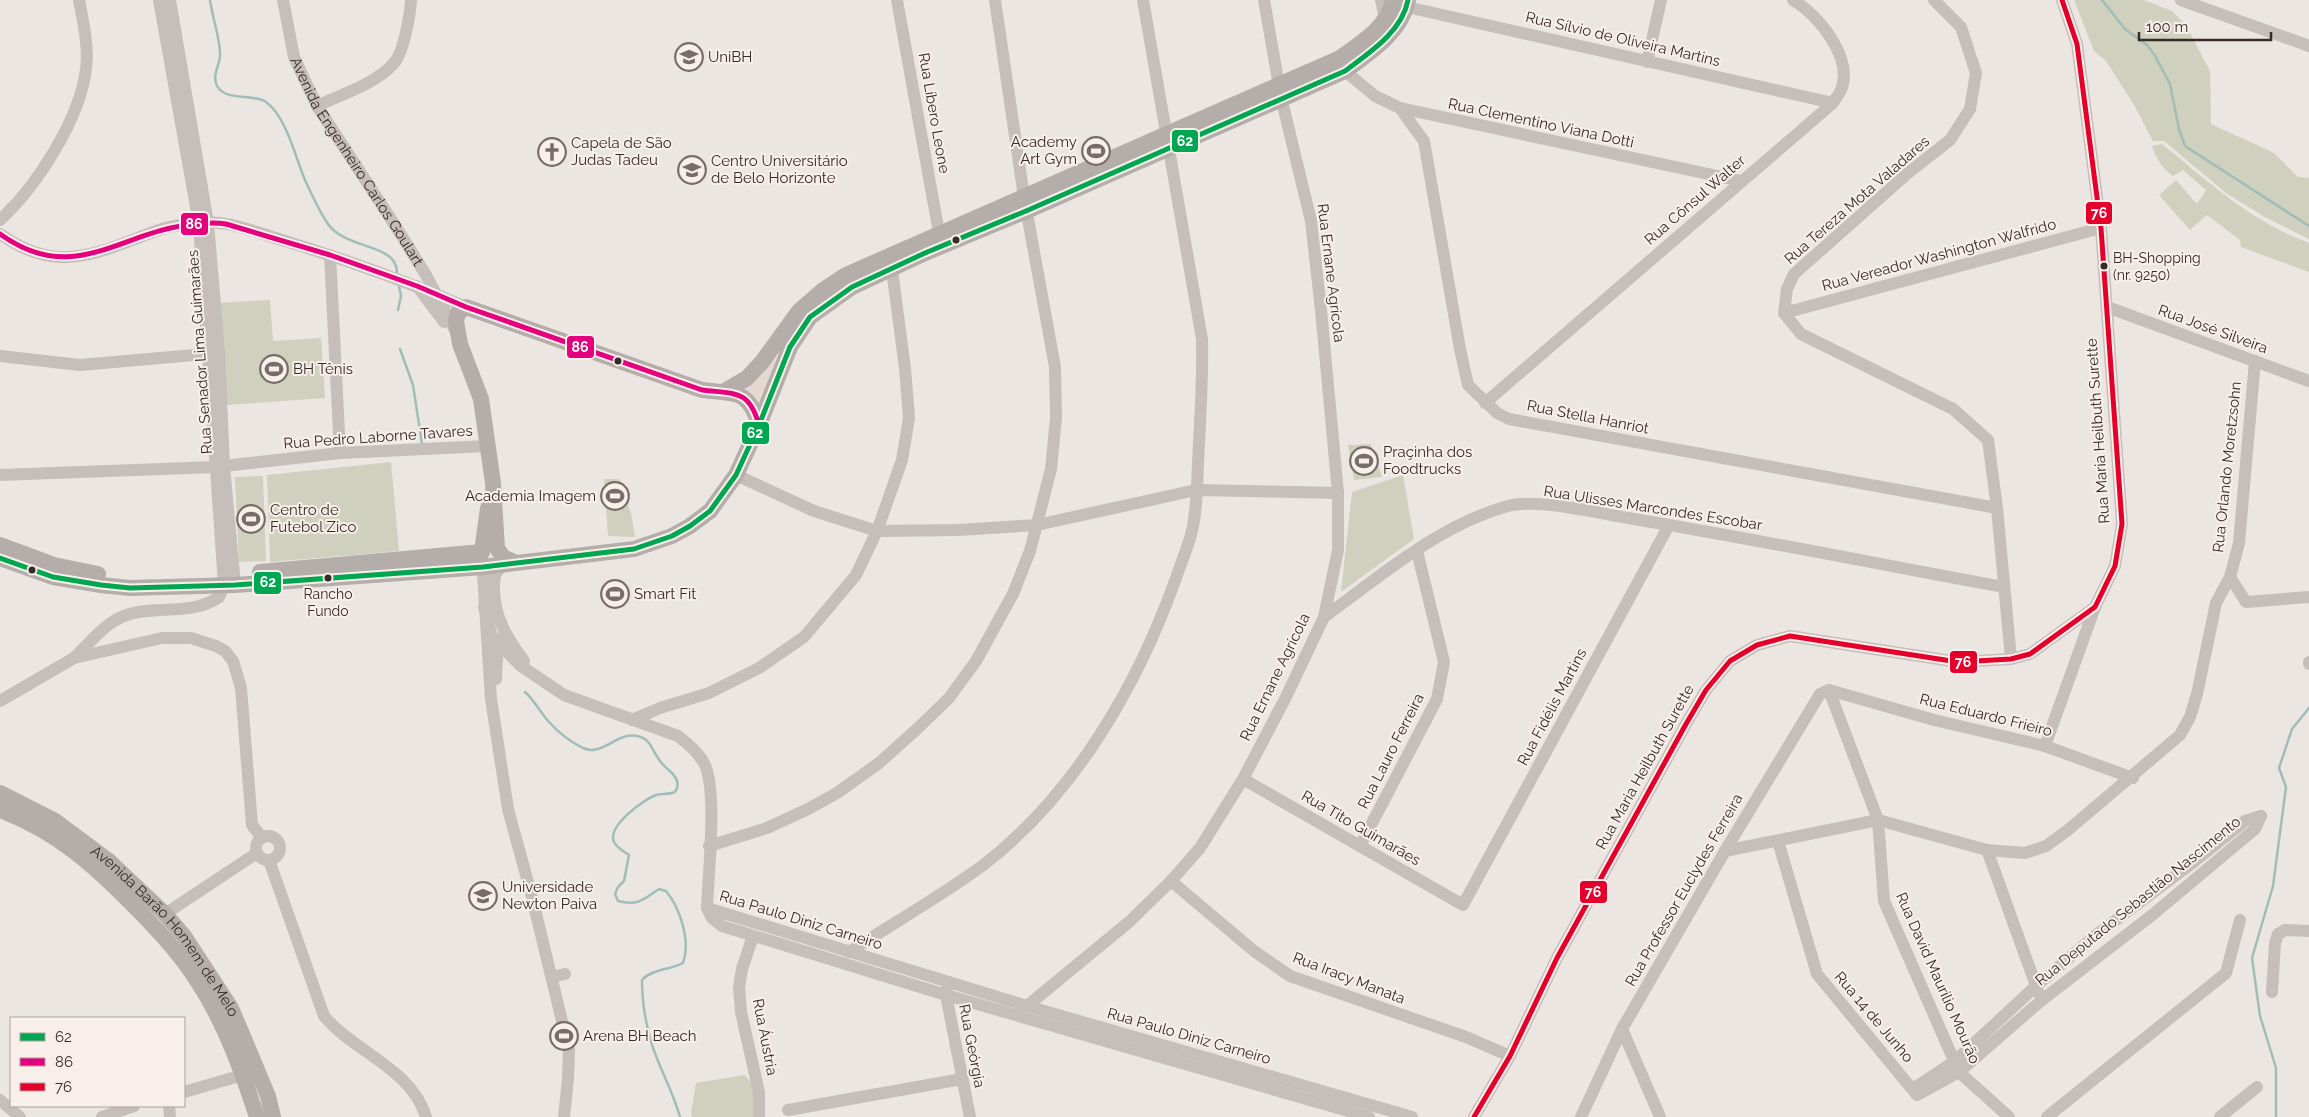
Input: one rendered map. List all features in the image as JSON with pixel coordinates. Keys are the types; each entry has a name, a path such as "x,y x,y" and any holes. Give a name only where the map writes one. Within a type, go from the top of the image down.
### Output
{"main road":[{"path":"1281,90 1345,70 1373,50 1394,29 1403,2"},
{"path":"725,391 746,378 762,362 799,311 822,291 846,275 918,250 1281,90 1340,58 1368,38 1403,2"},
{"path":"0,558 53,577 130,588 482,560 514,562 634,549 672,536 684,530 710,511 736,475 759,425 783,360 810,318 852,287 892,270 918,250 921,230 926,228 939,233 1025,204"},
{"path":"459,340 457,317 466,307 702,390 725,391 748,400 754,409 759,425"},
{"name":"Avenida Engenheiro Carlos Goulart","path":"459,340 481,399 493,483 498,548 503,557 514,562"},
{"name":"Avenida Engenheiro Carlos Goulart","path":"482,560 493,483"},
{"path":"0,545 54,565 102,575 229,580"},
{"name":"Avenida Barão Homem de Melo","path":"0,793 55,821 110,862 165,914 190,944 232,1008 268,1096 273,1117"},
{"name":"Avenida Barão Homem de Melo","path":"0,810 25,821 73,850 111,881 169,943 198,982 217,1015 243,1075 257,1117"},
{"path":"136,907 165,914"},
{"path":"243,1075 260,1082 268,1096"}],"street":[{"path":"0,220 15,207 55,152 80,97 86,68 84,26 78,0"},
{"name":"Rua Senador Lima Guimarães","path":"159,0 204,223"},
{"name":"Rua Senador Lima Guimarães","path":"170,0 204,223 229,580"},
{"name":"Avenida Engenheiro Carlos Goulart","path":"283,0 294,57 317,106 398,230 436,294 459,340"},
{"path":"317,106 376,77 396,62 410,20 410,0"},
{"name":"Rua Líbero Leone","path":"897,0 939,233"},
{"path":"709,846 767,828 837,793 879,764 949,698 976,661 1013,594 1030,551 1051,469 1056,418 1055,367 1025,204 994,0"},
{"path":"849,952 982,866 1020,832 1052,798 1102,734 1143,658 1162,618 1191,534 1203,388 1202,339 1143,0"},
{"name":"Rua Ernane Agrícola","path":"1027,1006 1129,922 1172,881 1200,848 1243,779 1286,697 1324,617 1338,550 1338,494 1311,221 1281,90 1264,0"},
{"path":"1380,0 1385,21"},
{"path":"1647,62 1661,0"},
{"name":"Rua Cônsul Walter","path":"1485,403 1833,103 1842,89 1843,70 1839,52 1822,26 1802,5 1794,0"},
{"name":"Rua Tereza Mota Valadares","path":"1784,313 1787,289 1794,274 1908,173 1950,140 1970,109 1976,73 1961,27 1934,0"},
{"name":"Rua Maria Heilbuth Surette","path":"1474,1117 1510,1056 1558,958 1686,724 1706,690 1730,661 1757,645 1790,636 1958,662 2011,659 2030,654 2095,607 2116,566 2122,524 2102,228 2077,44 2062,0"},
{"path":"2181,0 2309,46"},
{"name":"Rua Sílvio de Oliveira Martins","path":"1403,2 1647,62 1833,103"},
{"name":"Rua Clementino Viana Dotti","path":"1345,70 1375,96 1400,108 1741,181"},
{"name":"Rua Stella Hanriot","path":"1400,108 1424,141 1468,385 1496,413 1510,419 1997,508"},
{"path":"0,234 20,246 35,252 52,257 68,258 100,253 173,226 204,223 226,224 330,255 417,286 466,307"},
{"name":"Rua Vereador Washington Walfrido","path":"1784,313 2102,228"},
{"path":"330,255 340,453"},
{"path":"632,720 660,708 709,693 759,668 804,638 856,575 877,531 902,460 909,418 905,368 892,270"},
{"name":"Avenida Engenheiro Carlos Goulart","path":"417,286 459,340"},
{"name":"Rua José Silveira","path":"2107,307 2309,381"},
{"path":"1784,313 1801,334 1953,409 1988,440 1997,508 2011,659"},
{"path":"0,356 80,364 214,353"},
{"name":"Rua Orlando Moretzsohn","path":"1878,820 1987,850 2025,853 2046,846 2068,830 2133,778 2180,735 2190,717 2216,603 2230,577 2239,543 2254,361"},
{"name":"Rua Pedro Laborne Tavares","path":"0,475 220,466 340,453 488,446"},
{"path":"736,475 814,511 877,531 958,530 1037,525 1196,490 1338,494"},
{"name":"Rua Ulisses Marcondes Escobar","path":"1324,617 1417,551 1467,521 1510,506 1548,505 1669,524 2004,587"},
{"name":"Rua Fidélis Martins","path":"1463,906 1669,524"},
{"name":"Rua Lauro Ferreira","path":"1360,846 1437,699 1441,683 1444,662 1417,551"},
{"path":"482,560 491,699 508,809 536,888 551,977 569,1050 564,1117"},
{"path":"491,699 496,679 498,644 494,576 500,567 514,562"},
{"path":"2230,577 2246,602 2309,598"},
{"path":"0,701 74,658 114,621 136,613 202,607 219,597 229,580"},
{"path":"484,607 492,636 516,662 532,674 564,695 678,736 693,748 705,764 712,790 707,908"},
{"path":"2045,746 2095,607"},
{"path":"498,619 532,674"},
{"path":"74,658 162,638 191,638 225,651 233,661 241,688 252,825 262,838"},
{"path":"496,679 505,664 516,662"},
{"name":"Rua Eduardo Frieiro","path":"1829,690 1934,720 2045,746 2133,778"},
{"name":"Rua David Maurilio Mourão","path":"1829,690 1878,820 1884,901 1957,1066 2009,1117"},
{"name":"Rua Professor Euclydes Ferreira","path":"1581,1117 1622,1029 1725,851 1820,694 1829,690"},
{"path":"656,728 654,718 660,708"},
{"name":"Rua Tito Guimarães","path":"1243,779 1463,906"},
{"name":"Rua Deputado Sebastião Nascimento","path":"1915,1092 1957,1066 2151,916 2255,829 2261,816 2245,821 2096,935 2036,986 1957,1066"},
{"path":"1725,851 1878,820"},
{"path":"272,837 280,845 277,856 264,860 258,853 257,844 262,838 272,837"},
{"name":"Rua 14 de Junho","path":"1778,841 1818,974 1915,1092"},
{"path":"1987,850 2042,1000"},
{"path":"165,914 258,853"},
{"path":"269,860 324,1016 343,1034 379,1061 411,1089 422,1103 426,1117"},
{"name":"Rua Iracy Manata","path":"1172,881 1254,951 1290,976 1466,1037 1510,1056"},
{"name":"Rua Paulo Diniz Carneiro","path":"707,908 849,952 948,980 1308,1093 1369,1117"},
{"name":"Rua Paulo Diniz Carneiro","path":"707,908 712,918 722,926 946,995 1308,1093 1412,1117"},
{"path":"2047,1117 2226,973 2240,920"},
{"path":"2272,992 2278,934 2285,930 2309,931"},
{"name":"Rua Áustria","path":"753,936 742,969 739,987 740,1012 759,1092 758,1117"},
{"path":"551,977 565,974"},
{"name":"Rua Geórgia","path":"948,980 946,995 970,1117"},
{"path":"1622,1029 1660,1117"},
{"path":"185,1092 243,1075"},
{"path":"788,1110 962,1079"},
{"path":"2220,1117 2257,1088"},
{"path":"0,1100 20,1117"},
{"path":"102,1117 131,1107"}],"green space":[{"path":"2074,0 2144,0 2172,11 2186,25 2210,71 2211,124 2274,153 2298,177 2309,178 2309,239 2265,217 2226,193 2164,141 2153,141 2134,105 2106,61 2094,51"},
{"path":"2162,144 2231,200 2268,224 2309,243 2309,272 2241,247 2240,240 2207,215 2190,230 2159,195 2176,180 2197,204 2206,190 2183,170 2173,176 2166,170 2152,146"},
{"name":"BH Tênis","path":"270,300 273,341 321,338 325,398 227,405 220,303"},
{"name":"Praçinha dos Foodtrucks","path":"1371,444 1382,477 1354,480 1348,445"},
{"path":"391,462 399,551 270,562 267,475"},
{"path":"1403,475 1414,539 1341,592 1352,492"},
{"name":"Centro de Futebol Zico","path":"263,476 266,561 239,562 235,477"},
{"name":"Academia Imagem","path":"604,479 619,479 631,513 635,537 608,536"},
{"path":"745,1075 753,1085 754,1117 692,1117 691,1112 696,1083"}],"shaded area":[{"path":"777,355 759,413 734,388"}],"waterway":[{"path":"210,0 220,50 215,75 217,86 221,91 233,96 261,99 273,109 285,127 305,180 328,224 335,232 344,237 384,253 391,258 396,267 397,275"},
{"path":"2102,0 2125,29 2147,45 2154,54 2170,84 2179,129 2185,146 2309,226"},
{"path":"398,310 401,296 399,286"},
{"path":"400,349 413,385 422,444"},
{"path":"525,692 553,726 583,748 598,749 628,736 645,739 656,756 673,774 678,784 675,792 656,795 635,808 621,821 613,836 615,844 629,855 624,881 618,887 615,894 618,901 636,902 659,889 666,891 676,906 683,925 686,945 683,963 646,976 642,980 646,1021 650,1037 680,1117"},
{"path":"2276,1117 2276,1068 2260,1016 2252,958 2273,886 2286,787 2279,768 2292,729 2309,708"}],"transit line":[{"name":"62","path":"0,558 53,577 101,585 130,588 235,585 483,567 634,549 672,536 690,526 710,511 736,475 759,425 790,347 810,317 852,287 925,253 1026,211 1345,71 1374,49 1392,32 1405,12 1408,0"},
{"name":"76","path":"1474,1117 1510,1056 1557,958 1686,724 1706,690 1730,661 1757,645 1790,636 1958,662 2011,659 2030,654 2095,607 2115,566 2122,524 2101,228 2077,44 2062,0"},
{"name":"86","path":"0,234 27,249 52,256 75,256 98,252 169,228 203,223 226,224 330,255 417,286 466,307 702,390 732,393 745,399 751,405 759,425"}],"place":[{"name":"UniBH","path":"689,57"},
{"name":"Academy Art Gym","path":"1096,151"},
{"name":"Capela de São Judas Tadeu","path":"552,152"},
{"name":"Centro Universitário de Belo Horizonte","path":"692,170"},
{"name":"BH-Shopping (nr. 9250)","path":"2104,266"},
{"name":"BH Tênis","path":"274,369"},
{"name":"Praçinha dos Foodtrucks","path":"1364,461"},
{"name":"Academia Imagem","path":"615,496"},
{"name":"Centro de Futebol Zico","path":"251,519"},
{"name":"Rancho Fundo","path":"328,578"},
{"name":"Smart Fit","path":"615,594"},
{"name":"Universidade Newton Paiva","path":"483,896"},
{"name":"Arena BH Beach","path":"564,1036"}]}
